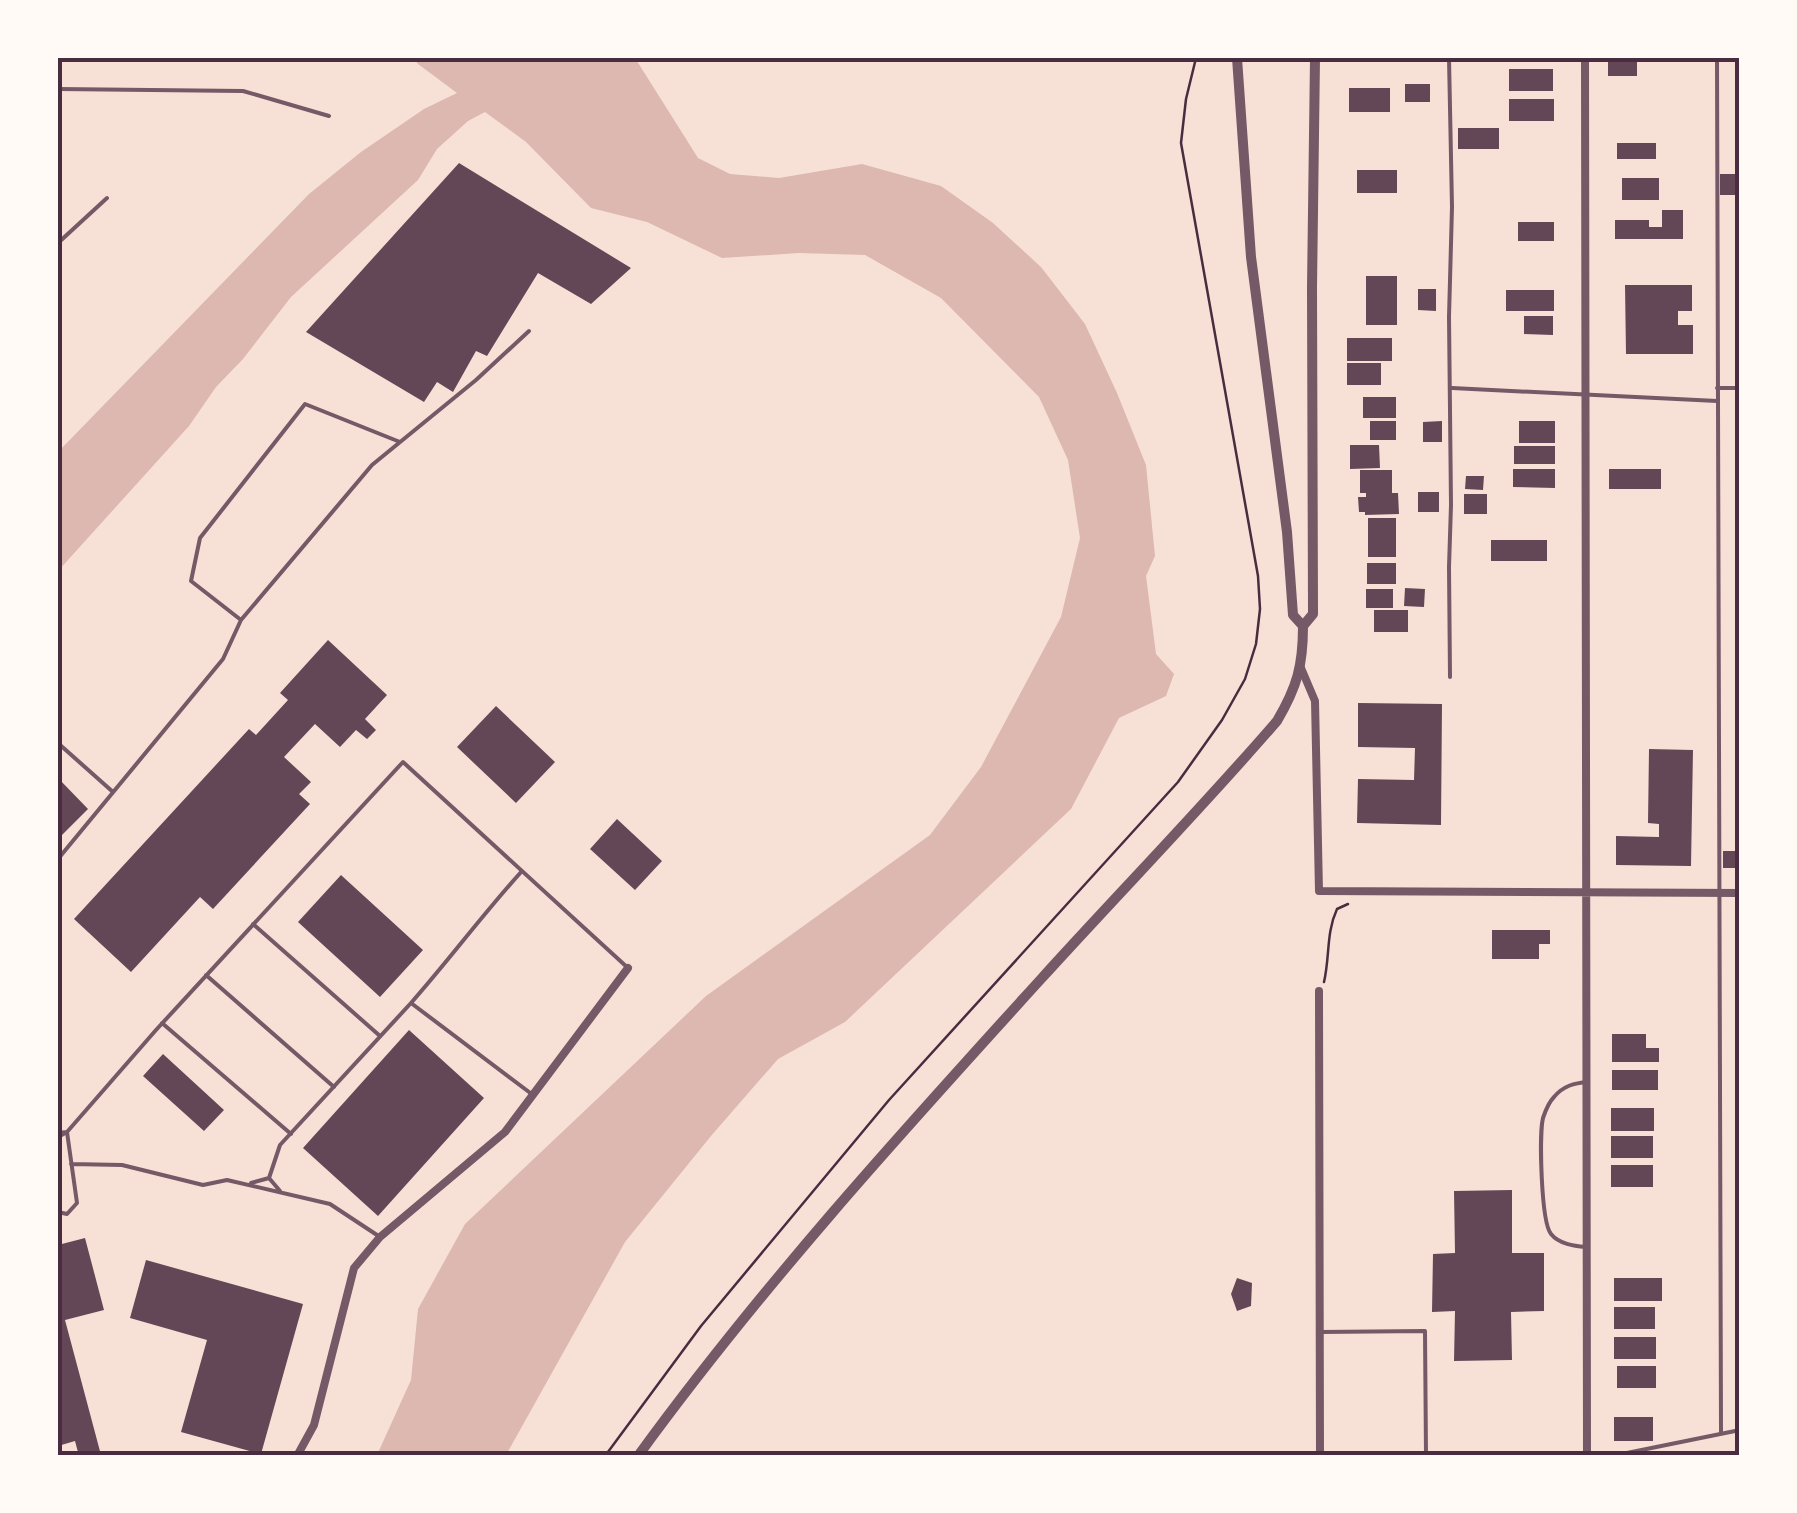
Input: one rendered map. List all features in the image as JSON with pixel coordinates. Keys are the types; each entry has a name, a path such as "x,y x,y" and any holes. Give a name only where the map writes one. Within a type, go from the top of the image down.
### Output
{"street":[{"path":"1237,58 1249,240 1287,532 1292,615 1304,626"},
{"path":"638,1456 722,1344 814,1233 1277,721 1301,668 1304,626 1313,614 1315,58"},
{"path":"1585,58 1586,1456"},
{"path":"1301,668 1315,701 1319,891 1740,894"},
{"path":"296,1456 314,1425 354,1268 380,1237 506,1132 628,968"},
{"path":"1319,991 1320,1456"}],"lane":[{"path":"1448,58 1452,206 1448,316 1450,677"},
{"path":"1717,58 1721,1432"},
{"path":"58,89 243,91 329,116"},
{"path":"58,243 106,198"},
{"path":"58,858 223,658 240,620 372,465 529,331"},
{"path":"1450,388 1717,401"},
{"path":"1717,388 1740,388"},
{"path":"240,620 190,581 200,538 306,404 400,442"},
{"path":"58,744 112,792"},
{"path":"58,1135 67,1132 403,762 628,968"},
{"path":"269,1178 280,1145 446,964 478,920 522,871"},
{"path":"254,924 380,1036"},
{"path":"206,975 334,1087"},
{"path":"411,1003 533,1095"},
{"path":"162,1023 290,1134"},
{"path":"1586,1247 1571,1246 1549,1232 1544,1217 1542,1121 1552,1099 1571,1084 1588,1082"},
{"path":"58,1212 67,1214 77,1202 67,1132"},
{"path":"71,1164 122,1165 203,1185 227,1180 330,1204 380,1237"},
{"path":"246,1185 269,1178"},
{"path":"269,1178 282,1193"},
{"path":"1320,1332 1425,1331 1426,1456"},
{"path":"1612,1456 1740,1430"}],"path":[{"path":"605,1456 700,1326 877,1115 1178,782 1222,720 1245,679 1256,644 1258,576 1181,143 1196,58"},
{"path":"1319,991 1323,989 1329,959 1329,926 1338,909 1352,903 1352,891"}],"shaded area":[{"path":"413,58 635,58 698,158 730,174 779,178 862,164 941,186 993,223 1041,267 1085,324 1146,465 1155,556 1146,576 1156,654 1174,674 1166,696 1119,718 1071,809 845,1022 778,1059 711,1136 625,1242 506,1455 377,1455 411,1380 418,1309 465,1224 706,996 930,835 981,767 1061,617 1080,538 1068,460 1039,397 941,298 865,255 799,253 722,258 647,222 591,208 526,142 485,112 468,121 437,149 418,180 291,297 216,387 189,426 58,571 58,452 309,194 424,109 457,93"}],"building":[{"path":"1608,58 1637,58 1637,76 1608,76"},
{"path":"1509,69 1553,69 1553,91 1509,91"},
{"path":"1405,84 1430,84 1430,102 1405,102"},
{"path":"1349,88 1390,88 1390,112 1349,112"},
{"path":"1509,99 1554,99 1554,121 1509,121"},
{"path":"1458,128 1499,128 1499,149 1458,149"},
{"path":"1617,143 1656,143 1656,159 1617,159"},
{"path":"459,163 631,268 591,304 538,273 487,356 476,351 453,392 437,382 424,402 306,332"},
{"path":"1357,170 1397,170 1397,193 1357,193"},
{"path":"1720,174 1740,174 1740,195 1720,195"},
{"path":"1622,178 1659,178 1659,200 1622,200"},
{"path":"1662,210 1683,210 1683,239 1615,239 1615,220 1649,220 1649,227 1662,227"},
{"path":"1518,222 1554,222 1554,241 1518,241"},
{"path":"1366,276 1397,276 1397,325 1366,325"},
{"path":"1625,285 1692,285 1692,311 1678,311 1678,325 1693,325 1693,354 1626,354"},
{"path":"1418,289 1436,289 1436,311 1418,310"},
{"path":"1506,290 1554,290 1554,311 1506,311"},
{"path":"1524,316 1553,316 1553,335 1524,334"},
{"path":"1347,338 1392,338 1392,361 1347,361"},
{"path":"1347,363 1381,363 1381,385 1347,385"},
{"path":"1363,397 1396,397 1396,418 1363,418"},
{"path":"1370,421 1396,421 1396,440 1370,440"},
{"path":"1442,421 1442,442 1423,442 1423,422"},
{"path":"1519,421 1555,421 1555,443 1519,443"},
{"path":"1350,445 1379,445 1380,468 1350,469"},
{"path":"1514,446 1555,446 1555,464 1514,464"},
{"path":"1513,469 1555,469 1555,488 1513,487"},
{"path":"1609,469 1661,469 1661,489 1609,489"},
{"path":"1360,470 1392,470 1392,493 1398,493 1399,514 1359,512 1358,497 1366,497 1366,493 1360,493"},
{"path":"1466,476 1484,476 1483,490 1465,489"},
{"path":"1418,492 1439,492 1439,512 1418,512"},
{"path":"1464,494 1487,494 1487,514 1464,514"},
{"path":"1368,518 1396,518 1396,557 1368,557"},
{"path":"1491,540 1547,540 1547,561 1491,561"},
{"path":"1367,563 1396,563 1396,584 1367,584"},
{"path":"1405,588 1425,589 1424,607 1404,606"},
{"path":"1366,589 1393,589 1393,608 1366,608"},
{"path":"1374,610 1408,610 1408,632 1374,632"},
{"path":"328,640 387,695 365,719 376,730 367,739 356,730 340,747 315,724 284,757 311,782 299,794 310,804 213,909 200,897 131,972 74,919 249,729 256,735 288,700 280,693"},
{"path":"1358,703 1442,704 1441,825 1357,823 1358,779 1414,780 1415,748 1358,747"},
{"path":"496,706 555,762 516,803 457,747"},
{"path":"1649,749 1693,750 1691,866 1616,865 1616,836 1659,837 1659,824 1648,823"},
{"path":"58,778 88,809 58,839"},
{"path":"617,819 662,861 635,890 590,849"},
{"path":"1723,851 1740,851 1740,868 1723,868"},
{"path":"341,875 423,950 380,997 298,922"},
{"path":"1492,930 1550,930 1550,944 1539,944 1539,959 1492,959"},
{"path":"409,1030 484,1098 378,1216 303,1148"},
{"path":"1612,1034 1646,1034 1646,1048 1659,1048 1659,1062 1612,1062"},
{"path":"163,1054 224,1110 204,1131 143,1076"},
{"path":"1612,1070 1658,1070 1658,1090 1612,1090"},
{"path":"1611,1108 1654,1108 1654,1131 1611,1131"},
{"path":"1611,1136 1653,1136 1653,1158 1611,1158"},
{"path":"1611,1165 1653,1165 1653,1187 1611,1187"},
{"path":"1512,1190 1512,1253 1544,1253 1544,1311 1511,1312 1512,1360 1454,1361 1455,1311 1432,1312 1433,1254 1455,1253 1454,1191"},
{"path":"85,1238 104,1310 65,1320 101,1455 97,1456 79,1456 75,1441 58,1446 58,1245"},
{"path":"146,1260 303,1304 261,1454 181,1432 207,1340 130,1318"},
{"path":"1237,1278 1252,1283 1251,1306 1237,1311 1231,1294"},
{"path":"1614,1278 1662,1278 1662,1301 1614,1301"},
{"path":"1614,1307 1655,1307 1655,1329 1614,1329"},
{"path":"1614,1337 1656,1337 1656,1359 1614,1359"},
{"path":"1617,1366 1656,1366 1656,1388 1617,1388"},
{"path":"1614,1417 1653,1417 1653,1441 1614,1441"}]}
